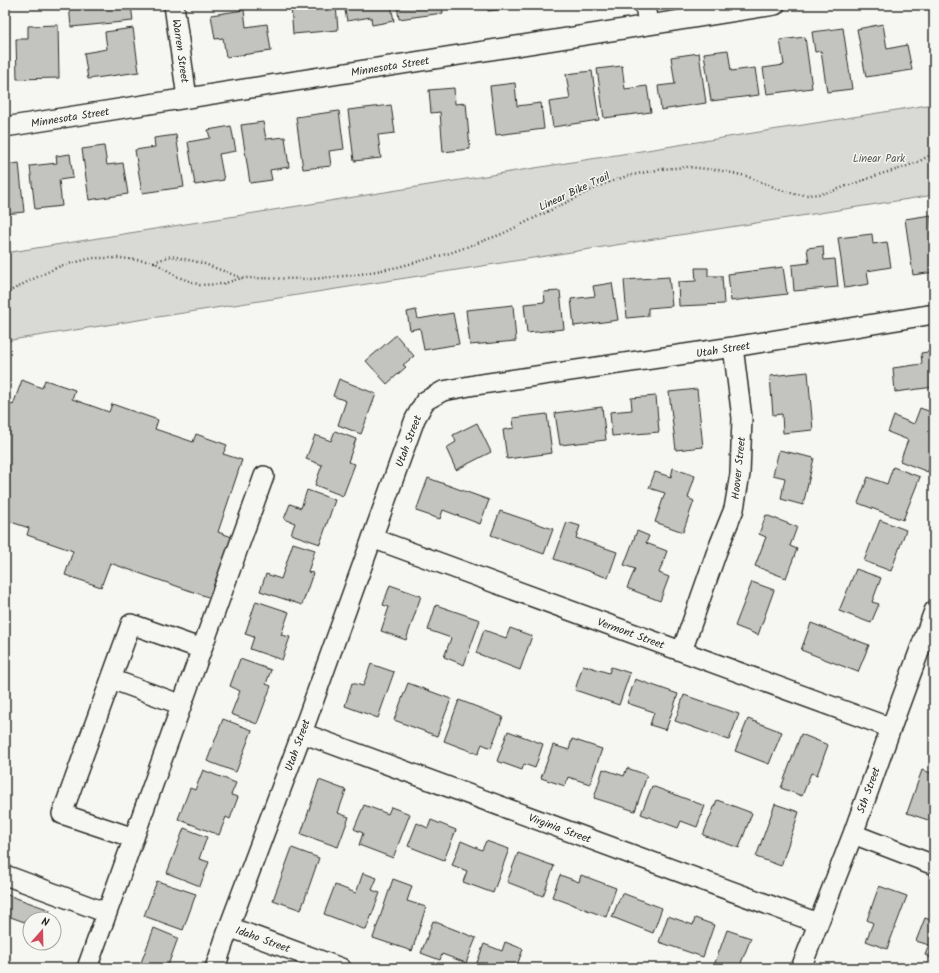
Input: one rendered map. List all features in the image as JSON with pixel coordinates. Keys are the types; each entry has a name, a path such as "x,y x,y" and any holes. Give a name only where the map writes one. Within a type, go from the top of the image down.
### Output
{"street":[{"name":"Warren Street","path":"174,5 188,98"},
{"path":"645,5 648,26"},
{"name":"Minnesota Street","path":"5,127 775,5"},
{"name":"Utah Street","path":"215,968 302,733 415,419 425,401 443,391 475,385 733,348 934,314"},
{"name":"Hoover Street","path":"682,651 717,551 734,509 740,474 742,418 733,348"},
{"path":"88,968 264,476"},
{"name":"Vermont Street","path":"372,538 890,728"},
{"name":"5th Street","path":"802,968 853,834 890,728 929,643 934,611"},
{"path":"134,838 62,814 131,624 202,649"},
{"path":"111,679 182,705"},
{"name":"Virginia Street","path":"302,733 818,923"},
{"path":"853,834 934,865"},
{"path":"5,875 107,913"},
{"name":"Idaho Street","path":"229,927 341,968"}],"path":[{"name":"Linear Bike Trail","path":"5,294 60,266 93,258 121,258 154,262 178,277 200,285 222,284 242,278 312,279 355,275 398,267 450,253 502,234 604,184 627,176 662,169 687,168 718,170 746,176 795,194 820,194 899,169 918,162 934,153"},
{"name":"Linear Bike Trail","path":"154,262 171,256 202,263 242,278"}],"green space":[{"name":"Linear Park","path":"934,104 934,195 5,341 5,253"}],"building":[{"path":"69,5 131,5 133,21 71,27"},
{"path":"291,5 336,5 338,30 293,34"},
{"path":"344,5 391,5 394,21 372,25 371,17 347,21"},
{"path":"397,5 442,5 443,13 399,19"},
{"path":"487,5 507,5 508,9 488,11"},
{"path":"244,10 246,27 267,24 271,51 226,57 223,38 215,39 211,15"},
{"path":"883,24 887,49 907,45 912,70 866,77 857,29"},
{"path":"5,25 9,27 5,44"},
{"path":"58,25 59,78 17,79 16,39 28,39 28,26"},
{"path":"133,28 139,72 88,79 84,53 107,49 105,32"},
{"path":"843,28 852,89 827,92 821,51 815,52 812,32"},
{"path":"805,37 812,88 767,94 763,68 784,65 780,40"},
{"path":"728,50 731,71 755,68 759,95 711,101 704,53"},
{"path":"699,53 706,103 661,110 658,86 675,84 671,57"},
{"path":"622,66 625,89 647,86 651,112 604,118 597,69"},
{"path":"592,71 599,120 553,127 549,102 570,99 566,74"},
{"path":"515,83 517,106 541,103 544,129 496,135 490,86"},
{"path":"454,88 455,104 466,103 470,149 443,152 440,112 431,113 429,90"},
{"path":"391,105 395,133 378,135 381,158 354,161 348,110"},
{"path":"339,111 344,149 329,151 331,166 303,169 296,117"},
{"path":"263,122 266,139 285,137 289,167 270,170 272,180 250,183 241,125"},
{"path":"231,126 236,151 219,154 224,180 195,185 188,142 210,138 208,130"},
{"path":"176,135 184,187 142,193 135,150 155,147 154,138"},
{"path":"104,146 107,165 123,163 128,194 89,200 82,149"},
{"path":"70,154 73,178 59,180 62,206 35,209 30,166 57,163 56,156"},
{"path":"19,163 24,212 5,214 5,165"},
{"path":"931,215 934,241 934,272 913,275 905,219"},
{"path":"872,234 873,244 887,242 891,267 867,271 869,284 845,288 838,238"},
{"path":"823,246 824,260 835,259 838,287 794,291 792,265 809,263 807,248"},
{"path":"783,267 787,294 731,301 728,274"},
{"path":"695,268 708,268 708,276 722,276 724,304 679,306 678,282 696,281"},
{"path":"669,277 672,306 648,308 648,316 627,318 624,280"},
{"path":"612,283 618,320 574,326 571,299 595,296 593,286"},
{"path":"560,291 564,329 527,333 524,304 545,302 544,292"},
{"path":"513,305 516,341 470,345 466,310"},
{"path":"416,310 418,319 453,313 459,344 424,350 420,328 410,330 407,312"},
{"path":"396,335 414,356 403,365 406,367 387,384 366,361"},
{"path":"934,351 934,387 895,392 893,368 922,364 921,353"},
{"path":"808,372 813,430 783,433 782,414 773,415 770,376"},
{"path":"339,379 376,394 361,434 338,425 346,401 333,396"},
{"path":"22,380 42,388 45,380 75,390 72,399 109,412 112,404 158,420 155,429 193,442 196,434 227,445 223,454 242,460 218,532 232,537 211,598 110,563 101,587 65,575 73,551 27,535 29,528 5,520 5,402 13,405"},
{"path":"697,389 703,447 676,450 669,392"},
{"path":"656,396 659,432 612,436 610,412 632,410 631,398"},
{"path":"602,407 606,440 560,445 555,413"},
{"path":"920,408 934,413 934,455 928,472 900,461 908,440 888,432 894,416 914,424"},
{"path":"547,414 552,453 507,459 503,430 514,428 513,418"},
{"path":"477,423 491,452 456,470 446,448 456,442 453,435"},
{"path":"335,431 356,439 348,462 355,464 343,496 315,485 322,465 306,459 315,435 331,441"},
{"path":"779,450 814,458 803,505 781,499 785,478 773,475"},
{"path":"893,467 920,477 903,520 858,503 868,477 887,484"},
{"path":"673,468 695,476 688,498 694,501 683,532 655,522 665,493 649,488 655,472 671,477"},
{"path":"428,478 489,500 480,524 443,510 440,519 416,511"},
{"path":"307,490 335,500 320,544 291,534 295,523 284,519 290,504 301,508"},
{"path":"500,511 553,529 544,554 491,535"},
{"path":"766,515 797,527 790,546 797,549 786,578 755,566 766,537 759,534"},
{"path":"880,520 906,530 891,571 864,561"},
{"path":"567,522 580,526 576,538 617,552 608,578 554,559"},
{"path":"637,531 649,536 646,543 667,551 659,573 669,577 660,601 627,588 635,569 624,565"},
{"path":"293,543 315,550 308,572 313,573 302,605 260,591 266,574 281,579"},
{"path":"856,569 881,578 872,602 879,604 871,623 839,611"},
{"path":"752,582 774,590 758,635 735,626"},
{"path":"390,585 421,596 406,640 381,631 389,607 383,605"},
{"path":"256,601 289,612 281,635 290,637 282,660 250,649 254,637 245,634"},
{"path":"436,605 480,620 464,665 444,657 451,638 428,630"},
{"path":"811,623 869,645 858,672 801,650"},
{"path":"510,628 532,636 520,670 476,653 484,630 506,638"},
{"path":"240,659 271,670 266,684 271,686 257,724 231,714 240,691 230,686"},
{"path":"371,664 394,672 378,718 345,706 352,683 363,686"},
{"path":"583,665 609,673 611,667 630,673 619,705 575,690"},
{"path":"635,679 678,694 666,730 650,725 654,712 627,703"},
{"path":"408,683 451,699 437,736 394,720"},
{"path":"684,695 739,714 729,740 675,721"},
{"path":"459,700 503,717 491,748 482,744 478,754 444,741"},
{"path":"223,719 252,730 236,772 207,761"},
{"path":"748,719 782,732 769,764 735,751"},
{"path":"508,731 543,744 535,768 524,764 522,770 497,761"},
{"path":"801,734 828,745 817,775 811,773 802,796 781,788"},
{"path":"572,739 602,749 590,784 568,777 565,786 541,778 553,745 569,750"},
{"path":"627,768 647,775 635,811 594,798 603,769 624,776"},
{"path":"203,770 236,783 231,795 238,797 230,819 226,817 219,835 178,819 190,788 195,790"},
{"path":"922,770 934,774 934,822 907,813"},
{"path":"319,780 346,790 338,813 349,817 338,847 301,834"},
{"path":"652,786 705,806 697,827 681,821 678,828 641,814"},
{"path":"717,800 752,813 739,848 703,835"},
{"path":"775,804 799,812 781,866 756,857"},
{"path":"364,805 388,814 391,807 410,814 393,858 359,845 363,833 354,829"},
{"path":"431,820 456,830 444,860 408,846 417,823 428,828"},
{"path":"184,828 207,837 199,859 209,862 200,886 167,873"},
{"path":"461,841 482,850 486,841 509,849 493,893 463,882 467,871 452,865"},
{"path":"292,848 319,858 301,910 273,900"},
{"path":"518,853 554,866 543,896 507,882"},
{"path":"363,873 377,878 372,890 380,893 366,930 324,914 335,885 356,893"},
{"path":"560,875 579,882 581,875 616,888 606,917 552,897"},
{"path":"393,879 412,886 407,901 426,907 412,951 373,938"},
{"path":"157,881 196,894 183,930 144,916"},
{"path":"879,886 907,896 887,949 866,941 873,923 867,920"},
{"path":"622,893 662,908 653,933 612,917"},
{"path":"5,894 50,910 22,911 22,921 5,915"},
{"path":"668,916 693,925 695,918 714,925 703,957 659,942"},
{"path":"925,918 934,921 934,959 925,955 929,945 916,941"},
{"path":"433,921 476,938 466,963 442,954 440,960 421,953"},
{"path":"154,928 178,938 167,968 139,968"},
{"path":"727,930 751,938 739,968 713,968"},
{"path":"505,942 523,949 516,968 475,968 484,944 502,951"},
{"path":"852,964 862,968 851,968"},
{"path":"528,965 537,968 527,968"}]}
